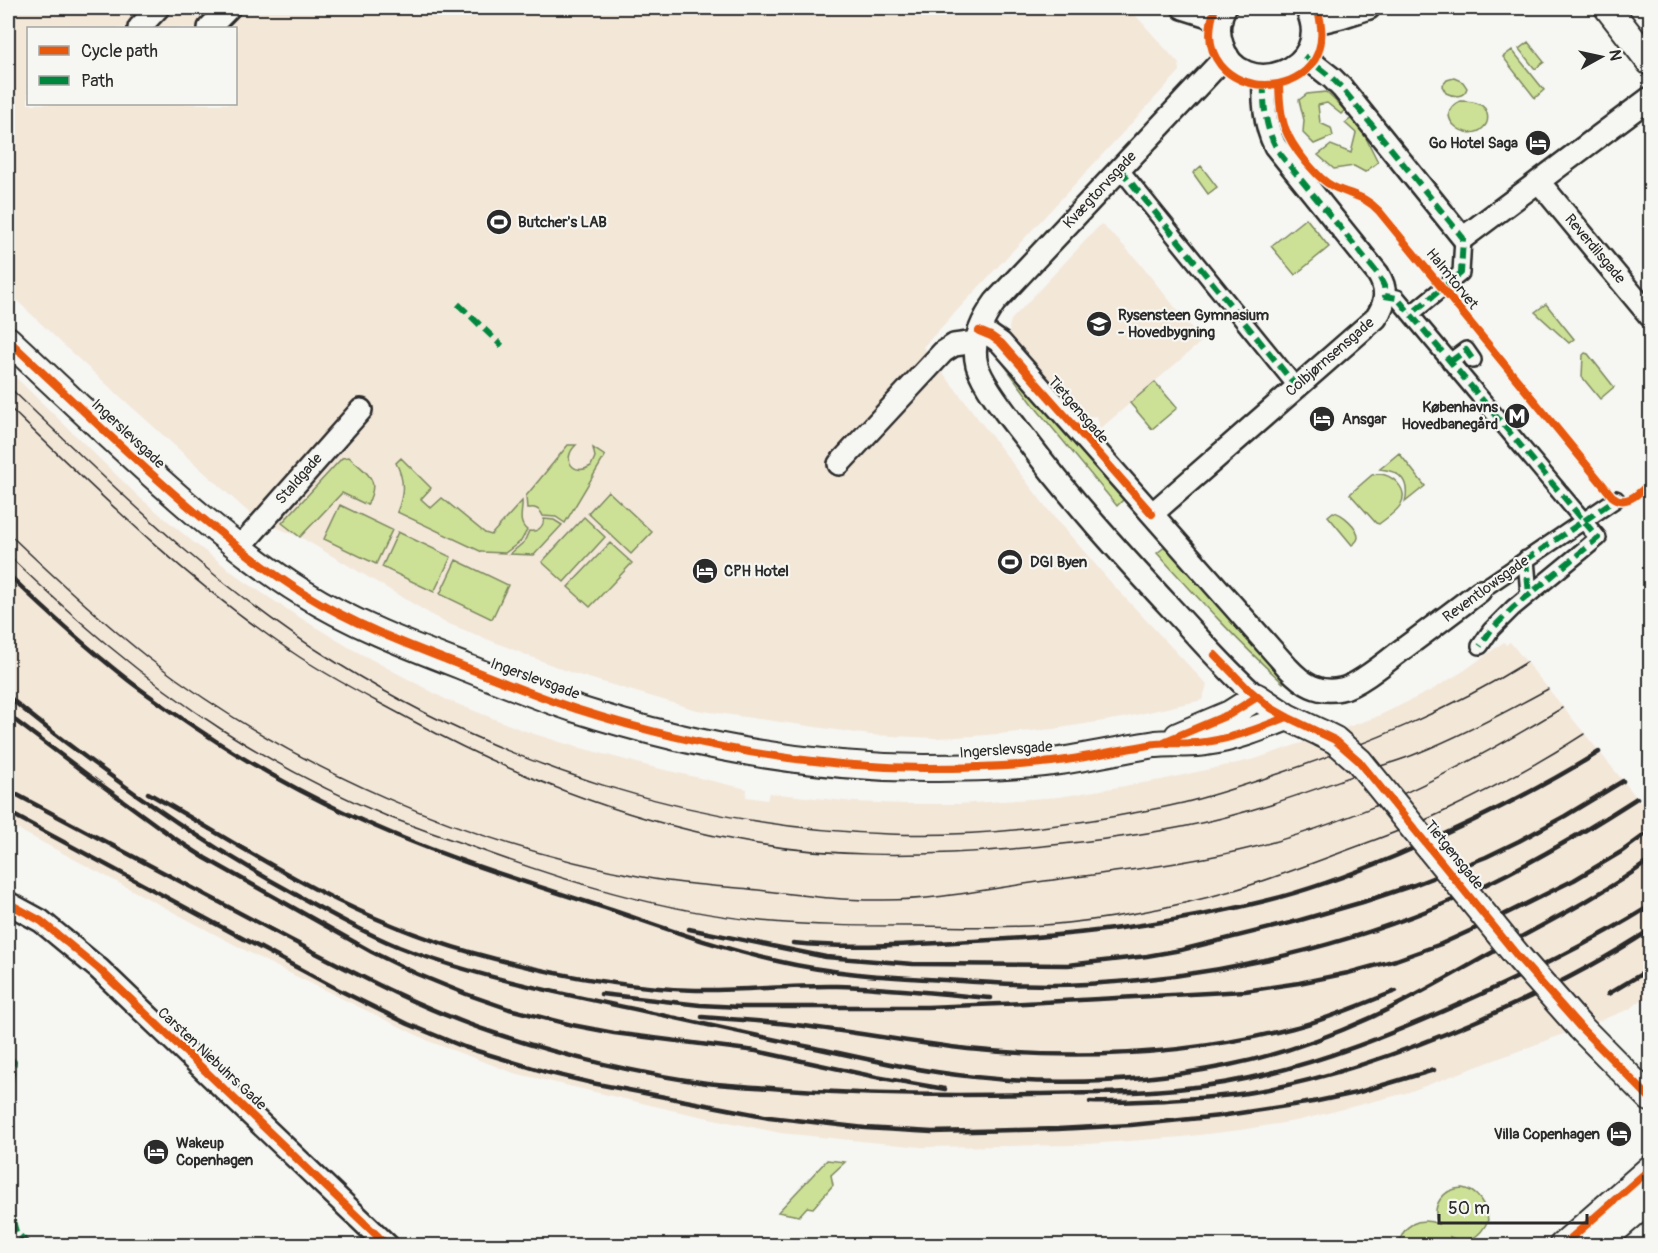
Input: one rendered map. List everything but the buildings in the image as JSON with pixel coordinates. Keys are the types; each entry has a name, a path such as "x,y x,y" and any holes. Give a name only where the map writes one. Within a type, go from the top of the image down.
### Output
{"street":[{"path":"140,27 158,8"},
{"path":"210,27 229,8"},
{"path":"1183,8 1223,14 1220,38 1227,55 1245,71 1264,76 1287,71 1304,56 1311,40 1309,16 1341,17 1369,8"},
{"path":"1608,8 1650,62"},
{"name":"Kvægtorvsgade","path":"977,336 986,314 995,302 1227,55"},
{"path":"1304,56 1341,88 1463,238 1461,273 1411,314"},
{"path":"1264,76 1265,118 1275,146 1378,274 1384,286 1385,296 1397,298 1461,361 1598,538 1497,624 1480,646"},
{"path":"1463,238 1650,98"},
{"path":"1120,169 1296,386"},
{"name":"Reverdilsgade","path":"1539,182 1650,315"},
{"name":"Colbjørnsensgade","path":"1152,514 1376,318 1384,304 1385,296"},
{"path":"839,464 943,352 977,336"},
{"name":"Tietgensgade","path":"1319,689 1305,684 1294,675 997,339 977,336 977,363 985,381 1042,461 1121,554 1257,697 1287,717 1335,740 1359,761 1520,959 1581,1028 1650,1098"},
{"name":"Ingerslevsgade","path":"8,340 150,473 270,572 324,605 385,635 576,709 663,734 768,755 829,762 926,768 1049,762 1158,744 1193,744 1247,733 1287,717"},
{"name":"Staldgade","path":"239,548 361,410"},
{"name":"Reventlowsgade","path":"1319,689 1344,689 1354,683 1480,591 1616,499"},
{"path":"1526,559 1529,595"},
{"name":"Ingerslevsgade","path":"1158,744 1230,714 1257,697"},
{"name":"Carsten Niebuhrs Gade","path":"8,903 41,921 99,969 388,1245"},
{"path":"1562,1245 1650,1169"},
{"path":"1596,1245 1650,1198"}],"shaded area":[{"path":"8,8 1129,8 1179,64 1180,71 923,347 1049,511 1114,586 1207,685 1202,700 1122,718 1053,729 936,738 871,735 697,710 572,673 444,622 302,538 256,519 8,292"},
{"name":"Rysensteen Gymnasium - Hovedbygning","path":"1101,224 1137,260 1202,341 1100,429 1097,416 1083,417 1011,337 1009,328 1011,320"},
{"path":"8,370 139,497 193,542 244,581 350,648 447,700 522,730 652,767 747,789 746,797 767,800 769,793 853,802 959,804 1059,797 1161,780 1255,759 1374,718 1430,691 1465,670 1504,642 1506,645 1510,642 1650,814 1650,993 1630,1009 1406,1093 1300,1120 1240,1130 1075,1145 921,1147 781,1133 514,1073 431,1042 267,962 8,824"}],"green space":[{"path":"1528,42 1544,62 1535,69 1519,49"},
{"path":"1512,50 1544,90 1535,98 1503,57"},
{"path":"1454,78 1463,82 1467,88 1464,94 1455,96 1446,93 1442,86 1447,80"},
{"path":"1326,92 1345,110 1341,114 1327,103 1318,105 1320,123 1331,128 1333,136 1314,144 1303,133 1304,120 1299,100 1307,94"},
{"path":"1460,101 1474,102 1485,108 1488,118 1483,128 1476,132 1469,132 1455,126 1450,120 1449,113 1452,107"},
{"path":"1352,118 1361,128 1378,162 1365,172 1354,166 1334,169 1318,155 1331,145 1351,153 1356,133 1345,123"},
{"path":"1201,166 1217,187 1208,194 1193,173"},
{"path":"1306,218 1329,247 1295,275 1271,246"},
{"path":"1546,304 1574,339 1569,343 1535,312"},
{"path":"1585,353 1614,387 1600,399 1582,377"},
{"path":"1005,360 1124,498 1117,506 1035,407 1002,362"},
{"path":"1155,382 1177,408 1152,429 1130,403"},
{"path":"568,445 576,445 569,456 569,461 574,468 585,469 591,466 595,457 593,448 605,456 565,523 556,517 543,516 536,509 527,509 526,496"},
{"path":"1399,453 1425,486 1405,502 1406,489 1402,479 1393,472 1380,469"},
{"path":"349,457 367,473 372,483 373,489 367,505 342,493 300,537 282,523 342,458"},
{"path":"401,458 431,488 421,499 431,508 442,498 485,533 491,535 522,501 521,520 527,530 521,541 505,553 482,552 397,512 403,487 396,463"},
{"path":"1378,474 1398,483 1403,493 1397,510 1379,524 1350,494 1372,475"},
{"path":"608,491 652,532 631,554 588,513"},
{"path":"340,505 392,530 376,564 324,539"},
{"path":"1333,512 1345,518 1355,529 1358,538 1352,545 1328,516"},
{"path":"584,517 605,537 564,582 542,562"},
{"path":"544,519 554,520 562,525 534,555 510,554 524,542 529,531 540,528"},
{"path":"398,532 451,557 434,592 382,567"},
{"path":"610,543 632,563 590,607 568,587"},
{"path":"1166,546 1284,680 1283,683 1157,553"},
{"path":"456,560 508,585 492,619 440,594"},
{"path":"827,1160 845,1162 831,1175 833,1185 813,1208 807,1207 799,1216 778,1212"},
{"path":"1462,1188 1477,1195 1485,1209 1488,1220 1477,1235 1462,1241 1450,1237 1452,1245 1399,1245 1404,1232 1412,1224 1424,1221 1438,1224 1436,1210 1440,1199 1449,1191"}],"tram line":[{"path":"8,386 125,497 206,568 248,602 337,663 400,700 533,761 602,785 673,804 744,819 816,829 918,835 1004,831 1061,825 1158,808 1195,800 1244,785 1376,738 1468,696 1527,662"},
{"path":"8,406 110,504 180,566 254,625 321,670 486,758 566,792 648,819 730,839 835,853 906,854 1012,849 1075,843 1182,827 1300,795 1406,758 1468,731 1548,689"},
{"path":"8,533 147,657 203,697 261,734 322,767 384,797 449,823 514,845 581,864 685,883 833,898 867,900 927,898 1146,868 1215,856 1281,840 1406,793 1524,731 1562,708"},
{"path":"8,555 84,625 192,710 241,742 324,788 399,821 505,859 613,893 687,910 761,921 858,926 1029,926 1116,917 1185,903 1271,878 1422,822 1501,783 1584,734"}],"railway":[{"path":"8,574 82,642 144,692 235,753 325,803 437,852 683,934 753,955 840,972 998,983 1069,985 1176,976 1264,960 1350,938 1393,924 1460,897 1538,858 1637,798"},
{"path":"8,696 116,780 191,832 308,901 359,929 399,947 466,970 536,988 881,1062 975,1077 1069,1082 1132,1079 1225,1066 1299,1046 1353,1026 1404,1001 1579,905 1650,860"},
{"path":"8,715 174,838 205,858 372,952 466,994 509,1009 572,1025 614,1033 756,1051 876,1077 945,1089"},
{"path":"793,943 838,946 884,945 1047,936 1157,923 1265,901 1333,881 1424,844 1525,794 1599,752"},
{"path":"689,929 826,957 913,964 1068,965 1147,956 1290,923 1414,885 1486,857 1519,841 1623,781"},
{"path":"8,790 337,964 440,1013 520,1041 599,1063 680,1079 736,1086 816,1091 969,1095 1140,1092 1195,1087 1249,1078 1332,1055 1438,1014 1559,957 1650,906"},
{"path":"148,793 274,867 355,909 433,940 528,967 611,983 668,989 714,990 837,986 991,998"},
{"path":"8,812 337,989 408,1024 464,1047 546,1072 592,1083 769,1117 865,1128 932,1132 1131,1125 1220,1116 1313,1102 1356,1093 1434,1070"},
{"path":"601,994 740,1007 927,1007 1245,991 1299,983 1396,960 1441,944 1574,880 1621,852 1650,831"},
{"path":"1090,1102 1235,1095 1286,1086 1368,1063 1421,1044 1520,1002 1586,968 1650,930"},
{"path":"1608,994 1650,969"},
{"path":"702,1017 788,1024 968,1049 1050,1054 1132,1053 1213,1044 1293,1028 1396,991"}],"marked path":[{"path":"1304,56 1342,88 1463,238 1461,273 1411,314"},
{"path":"1264,82 1266,120 1271,137 1280,154 1378,274 1384,286 1385,296 1397,298 1598,538 1513,608 1491,630 1480,646"},
{"path":"1120,169 1296,386"},
{"path":"458,304 502,346"},
{"path":"1450,362 1466,350 1473,360"},
{"path":"1480,591 1616,499"},
{"path":"1526,559 1529,595"},
{"path":"8,1056 14,1062 8,1098"},
{"path":"8,1203 16,1232 30,1246"}],"cycle path":[{"path":"1215,8 1211,41 1221,65 1241,80 1265,85 1290,80 1310,66 1321,42 1317,8"},
{"name":"Halmtorvet","path":"1279,84 1284,126 1292,143 1306,162 1330,185 1363,199 1379,211 1612,496 1627,500 1637,495 1650,483"},
{"path":"979,331 1001,343 1152,514"},
{"path":"8,340 176,496 250,557 322,605 406,644 549,700 618,722 748,752 880,767 940,768 1036,764 1156,744 1206,742 1257,729 1287,717"},
{"path":"1215,655 1247,688 1271,708 1335,740 1359,761 1520,959 1581,1028 1650,1098"},
{"path":"1166,741 1230,714 1257,697"},
{"path":"8,903 41,921 99,969 388,1246"},
{"path":"1562,1246 1650,1169"}],"place":[{"name":"Go Hotel Saga","path":"1538,143"},
{"name":"Butcher's LAB","path":"499,222"},
{"name":"Rysensteen Gymnasium - Hovedbygning","path":"1099,324"},
{"name":"Københavns Hovedbanegård","path":"1517,416"},
{"name":"Ansgar","path":"1322,419"},
{"name":"DGI Byen","path":"1010,562"},
{"name":"CPH Hotel","path":"705,571"},
{"name":"Villa Copenhagen","path":"1619,1134"},
{"name":"Wakeup Copenhagen","path":"156,1152"}]}
